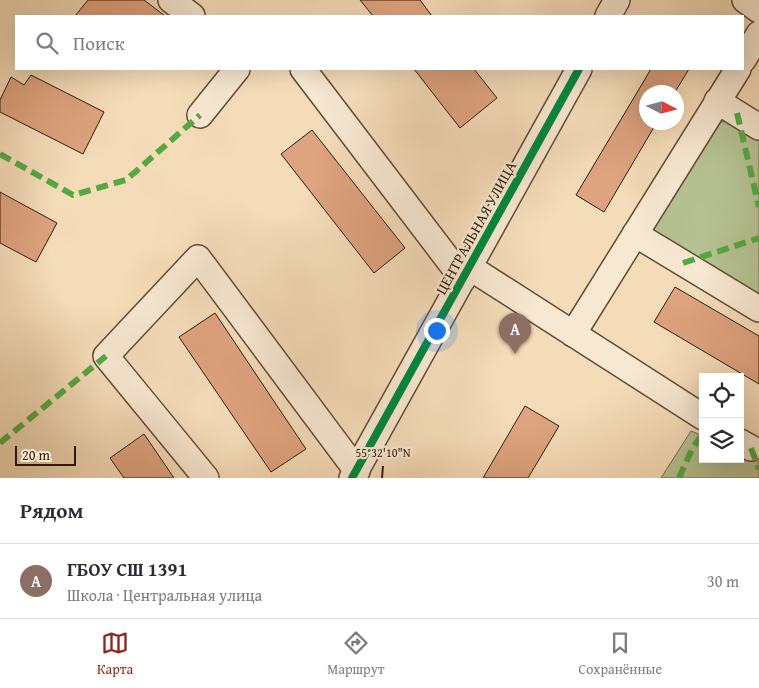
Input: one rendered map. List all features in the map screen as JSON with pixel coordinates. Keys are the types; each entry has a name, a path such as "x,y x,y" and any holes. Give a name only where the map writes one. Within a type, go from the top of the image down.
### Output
{"street":[{"path":"172,0 191,15"},
{"path":"609,15 617,0"},
{"path":"745,0 759,10"},
{"path":"744,58 759,34"},
{"path":"200,115 236,70"},
{"path":"304,70 472,277 573,334 699,414"},
{"name":"ЦЕНТРАЛЬНАЯ УЛИЦА","path":"355,474 472,277 578,70"},
{"path":"573,334 737,70"},
{"path":"717,102 759,127"},
{"path":"635,234 759,308"},
{"path":"206,478 106,356 198,258 355,474"}],"green space":[{"path":"738,120 759,133 759,300 655,237 652,221 713,123"},
{"path":"691,431 699,434 699,463 744,463 744,456 759,462 759,478 661,478"}],"building":[{"path":"88,0 144,0 164,15 76,15"},
{"path":"360,0 420,0 431,15 372,15"},
{"path":"415,70 475,70 497,98 460,128"},
{"path":"650,70 688,70 679,85 641,85"},
{"path":"31,75 104,112 83,154 0,112 0,100 11,77 24,85"},
{"path":"639,89 639,130 652,130 604,212 576,195"},
{"path":"312,130 405,248 374,273 281,154"},
{"path":"0,192 57,223 36,262 0,243"},
{"path":"675,287 759,336 759,384 744,375 744,373 740,373 654,322"},
{"path":"215,313 306,449 271,472 179,337"},
{"path":"525,406 559,426 528,478 483,478"},
{"path":"144,434 174,478 124,478 110,458"}],"marked path":[{"path":"737,113 759,207"},
{"path":"0,154 73,195 126,180 200,115"},
{"path":"683,263 759,238"},
{"path":"0,443 106,356"},
{"path":"679,478 692,449 699,439"},
{"path":"751,448 759,469"}],"cycle path":[{"path":"352,478 578,70"}],"place":[{"name":"ГБОУ СШ 1391","path":"515,354"}]}
